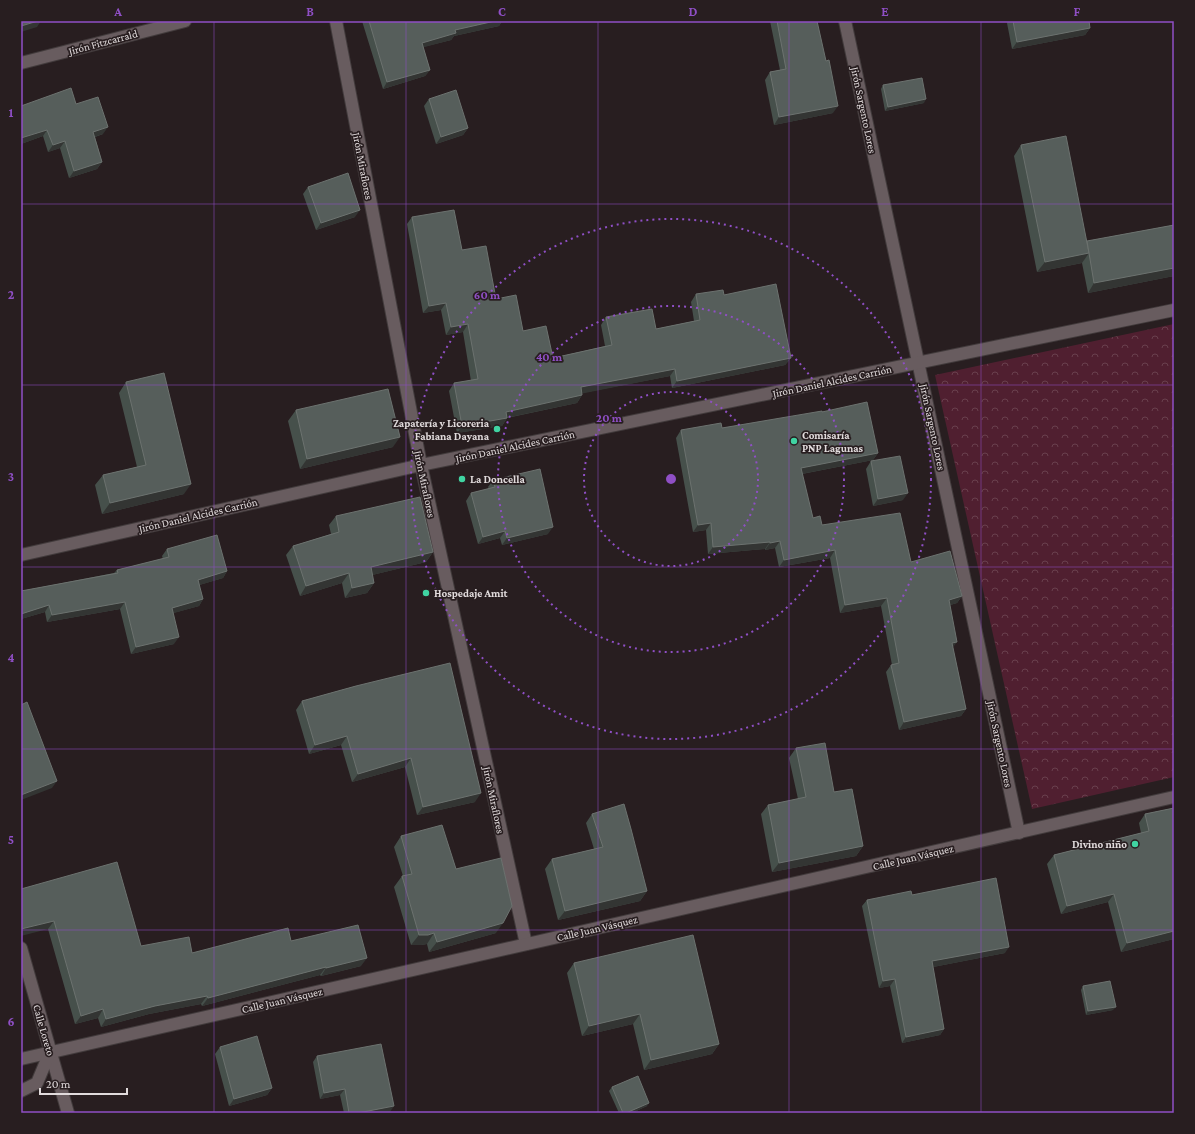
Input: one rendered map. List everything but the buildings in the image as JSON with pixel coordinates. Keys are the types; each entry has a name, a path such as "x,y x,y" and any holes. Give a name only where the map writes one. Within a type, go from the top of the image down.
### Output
{"street":[{"name":"Jirón Fitzcarrald","path":"21,63 185,21"},
{"name":"Jirón Miraflores","path":"336,21 421,465 526,944"},
{"name":"Jirón Sargento Lores","path":"845,21 1019,833"},
{"name":"Jirón Daniel Alcides Carrión","path":"21,555 421,465 919,364 1174,310"},
{"name":"Calle Juan Vásquez","path":"21,1059 1174,797"},
{"name":"Calle Loreto","path":"21,948 68,1113"},
{"path":"21,1091 37,1083 50,1052"}],"green space":[{"path":"1174,324 1174,777 1032,809 935,375"}],"place":[{"name":"Zapatería y Licoreria Fabiana Dayana","path":"497,429"},
{"name":"Comisaría PNP Lagunas","path":"794,441"},
{"name":"La Doncella","path":"462,479"},
{"name":"Hospedaje Amit","path":"426,593"},
{"name":"Divino niño","path":"1135,844"}]}
